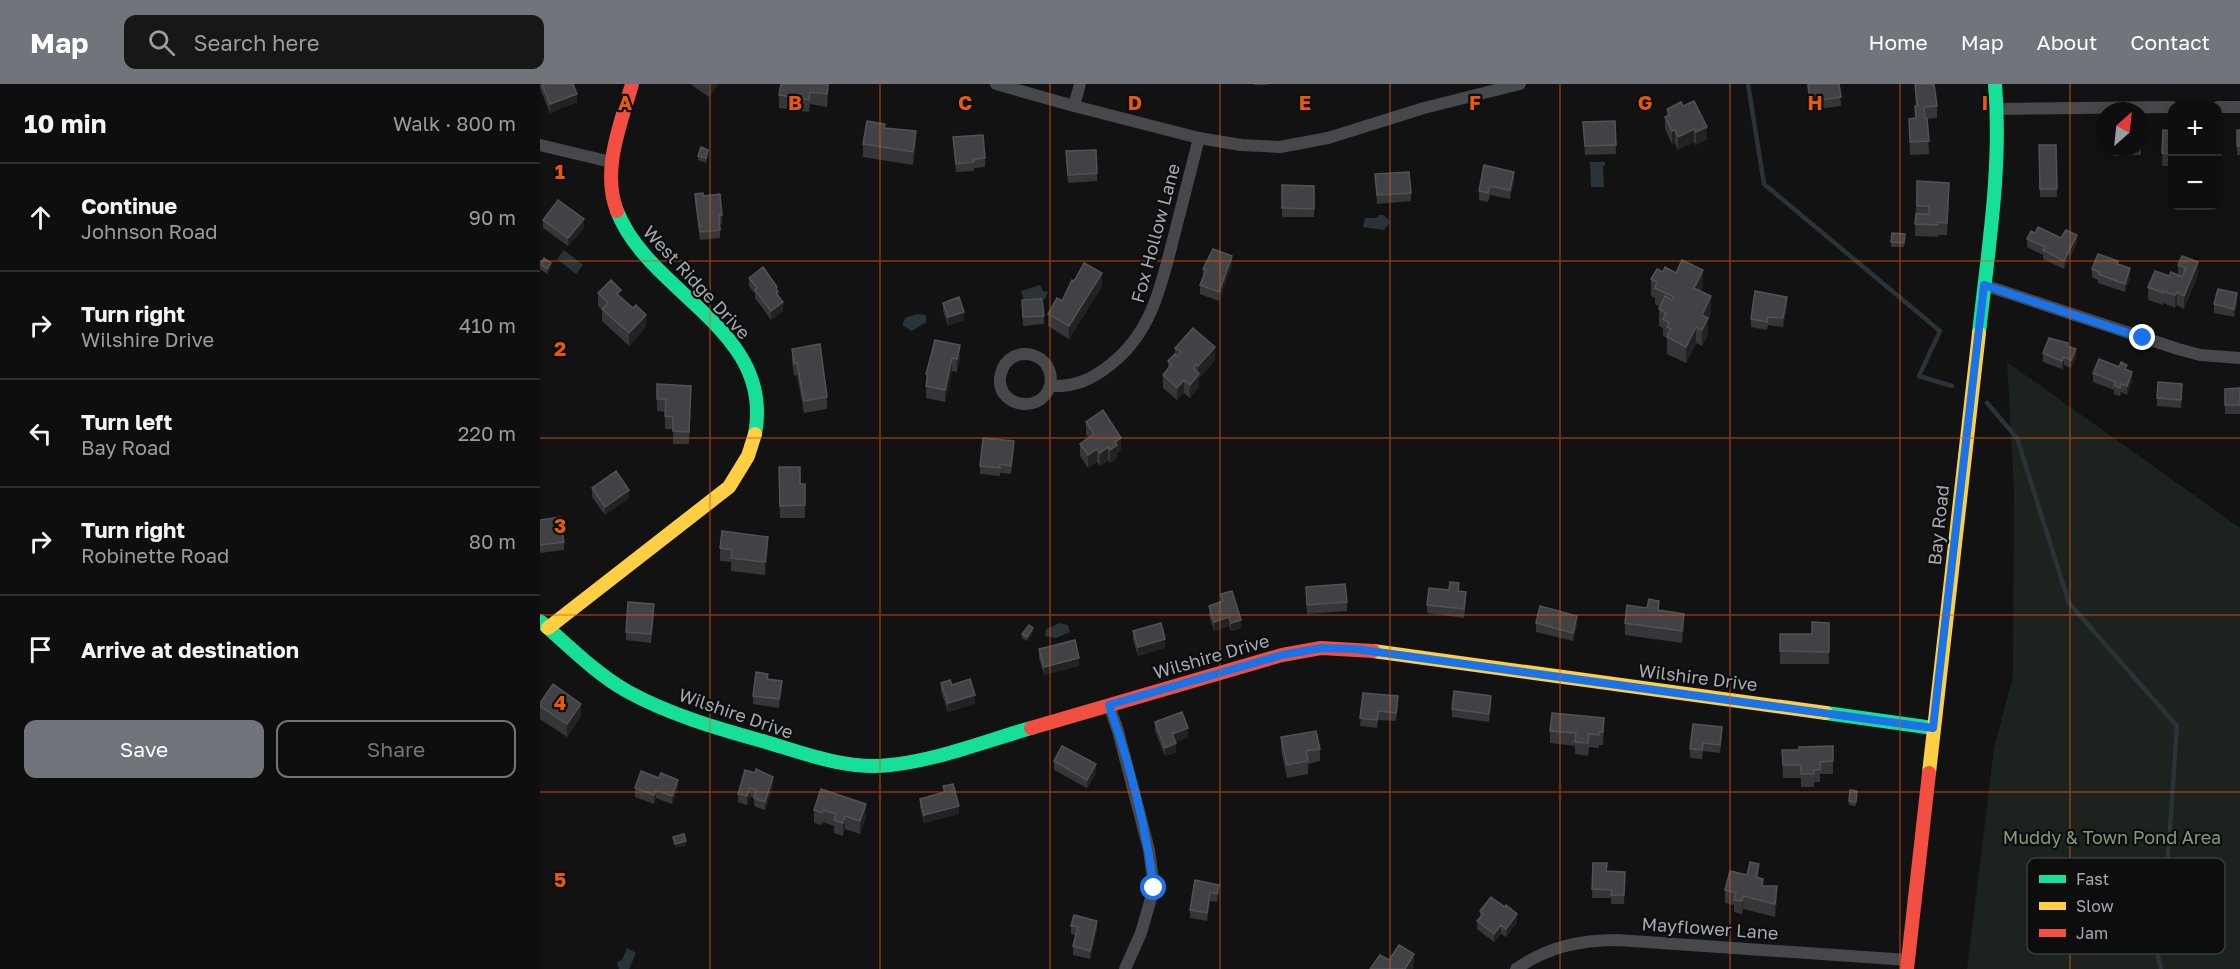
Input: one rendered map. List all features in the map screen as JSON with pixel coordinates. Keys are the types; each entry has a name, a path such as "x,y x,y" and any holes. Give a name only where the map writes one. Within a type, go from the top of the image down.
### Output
{"street":[{"name":"West Ridge Drive","path":"544,624 729,487 748,459 757,430 758,402 748,367 729,340 636,244 624,229 613,206 611,162 632,84"},
{"path":"996,84 1199,138 1241,146 1280,147 1328,138 1424,108 1520,84"},
{"path":"1074,106 1080,84"},
{"name":"Bay Road","path":"1907,965 1996,183 1995,84"},
{"path":"1997,109 2168,107"},
{"path":"2222,107 2240,107"},
{"name":"Fox Hollow Lane","path":"1050,386 1076,385 1099,373 1124,353 1142,331 1149,319 1161,285 1199,138"},
{"path":"540,145 611,162"},
{"path":"1984,285 2178,350 2200,355 2240,358"},
{"path":"1023,354 1033,355 1042,359 1048,367 1051,376 1050,386 1046,395 1038,402 1029,405 1019,404 1010,400 1003,392 1000,382 1001,372 1013,357 1023,354"},
{"name":"Wilshire Drive","path":"544,624 611,681 642,699 730,732 833,762 868,766 891,765 932,757 1282,655 1321,648 1355,649 1933,728"},
{"path":"1109,705 1149,850 1154,888 1141,933 1125,969"},
{"name":"Mayflower Lane","path":"1516,969 1541,953 1560,946 1618,939 1907,965"}],"green space":[{"name":"Muddy & Town Pond Area","path":"2007,362 2240,528 2240,969 1967,969 1994,748 2013,676 2014,491"}],"shaded area":[{"path":"1590,162 1605,162 1603,166 1604,187 1591,187"},
{"path":"1379,215 1389,220 1384,230 1363,227 1365,218 1376,218"},
{"path":"564,250 583,265 576,274 557,259"},
{"path":"1040,285 1043,291 1048,292 1045,299 1024,301 1021,291"},
{"path":"917,314 926,315 926,322 912,331 902,325 905,318"},
{"path":"1060,623 1068,625 1070,632 1056,638 1045,636 1046,629"},
{"path":"627,948 636,953 629,969 619,969 617,962 622,960"}],"building":[{"path":"542,84 573,84 577,94 550,104"},
{"path":"781,84 828,84 827,94 810,92 809,100 779,95"},
{"path":"1808,84 1839,84 1841,97 1810,101"},
{"path":"1915,84 1934,84 1937,106 1924,107 1929,141 1910,142 1909,119 1916,118"},
{"path":"1694,101 1707,127 1696,132 1694,129 1678,137 1665,117 1670,115 1667,109 1681,102 1683,106"},
{"path":"867,121 885,124 884,128 916,131 913,152 863,144"},
{"path":"1615,121 1616,145 1585,146 1583,122"},
{"path":"2163,130 2168,131 2168,154 2162,153"},
{"path":"2237,130 2240,130 2240,146 2237,146"},
{"path":"983,135 985,158 956,164 953,137"},
{"path":"2039,145 2056,145 2057,189 2040,189"},
{"path":"701,147 708,150 706,158 698,156"},
{"path":"1096,150 1097,173 1068,175 1066,151"},
{"path":"1484,165 1514,172 1510,190 1490,186 1488,193 1479,191"},
{"path":"1409,172 1411,193 1377,195 1375,174"},
{"path":"1917,181 1949,183 1947,223 1915,224 1916,214 1929,214 1929,206 1917,206"},
{"path":"1282,185 1314,186 1314,209 1282,208"},
{"path":"703,193 703,196 720,194 722,215 719,215 720,230 700,232 695,194"},
{"path":"558,200 584,219 568,238 543,220"},
{"path":"2038,227 2061,238 2066,230 2077,235 2064,261 2043,250 2045,247 2027,239 2031,231 2035,233"},
{"path":"1892,233 1905,234 1904,243 1891,242"},
{"path":"1213,249 1232,256 1219,292 1200,285 1206,270 1203,269"},
{"path":"2098,254 2130,268 2125,284 2098,274 2099,272 2092,269"},
{"path":"2182,256 2198,262 2184,296 2177,292 2175,295 2163,291 2163,293 2148,287 2155,271 2169,276 2171,272 2182,277 2186,268 2178,265"},
{"path":"544,258 551,263 547,269 540,264"},
{"path":"1682,260 1703,270 1694,288 1711,296 1702,315 1708,318 1702,330 1696,327 1686,347 1667,337 1671,329 1667,327 1669,323 1663,319 1666,313 1659,309 1665,296 1672,300 1674,297 1655,288 1657,282 1651,279 1657,269 1663,272 1665,267 1676,273"},
{"path":"1084,263 1102,273 1069,326 1048,314 1057,298 1062,301 1072,280 1074,281"},
{"path":"763,267 777,287 778,292 776,293 783,302 771,311 749,278"},
{"path":"611,280 621,290 617,294 633,308 636,305 646,315 629,333 602,309 608,303 598,293"},
{"path":"2218,289 2237,293 2234,309 2214,304"},
{"path":"1755,291 1787,297 1783,318 1768,317 1767,322 1751,319"},
{"path":"959,297 964,312 948,317 943,303"},
{"path":"1042,299 1044,316 1023,317 1022,300"},
{"path":"1193,328 1215,347 1198,366 1196,364 1193,368 1199,374 1190,385 1184,380 1177,388 1163,375 1172,364 1168,361 1175,354 1177,357 1181,352 1175,348"},
{"path":"2049,338 2068,343 2067,346 2076,349 2071,360 2064,357 2062,361 2043,353"},
{"path":"935,340 960,345 957,359 952,358 945,390 926,386 928,375 926,374"},
{"path":"820,344 827,397 804,401 792,349"},
{"path":"2099,359 2119,367 2121,362 2127,365 2125,369 2132,372 2127,386 2121,384 2120,388 2114,385 2116,382 2093,373"},
{"path":"2158,382 2182,384 2181,400 2157,398"},
{"path":"657,384 691,386 689,432 673,431 673,417 665,416 666,399 657,399"},
{"path":"2240,388 2240,405 2225,405 2225,389"},
{"path":"1103,410 1121,438 1110,450 1108,447 1100,453 1097,449 1088,455 1080,444 1094,434 1086,422"},
{"path":"983,438 1014,441 1011,466 1000,464 1000,468 980,466"},
{"path":"779,467 800,467 800,484 805,484 805,505 780,506"},
{"path":"616,471 629,490 605,507 592,488"},
{"path":"560,517 564,542 540,545 540,520"},
{"path":"722,531 768,537 765,562 731,558 732,550 720,548"},
{"path":"1450,582 1459,583 1458,591 1466,592 1464,609 1427,605 1429,588 1449,590"},
{"path":"1345,584 1347,602 1307,605 1306,587"},
{"path":"1232,591 1241,620 1231,623 1229,617 1214,622 1209,606 1223,601 1221,594"},
{"path":"1649,599 1659,601 1658,610 1684,614 1682,631 1625,623 1627,605 1647,608"},
{"path":"628,602 654,604 651,634 626,632"},
{"path":"1540,606 1577,616 1573,633 1536,623"},
{"path":"1812,622 1829,623 1829,652 1780,651 1780,634 1812,634"},
{"path":"1161,623 1165,639 1138,647 1133,631"},
{"path":"1029,625 1033,628 1027,637 1022,634"},
{"path":"1075,640 1079,658 1044,667 1039,649"},
{"path":"756,672 768,674 767,679 782,681 779,699 753,696"},
{"path":"970,679 975,695 948,703 941,683 950,680 952,685"},
{"path":"553,684 581,704 567,724 540,706"},
{"path":"1454,691 1491,696 1489,714 1452,709"},
{"path":"1363,693 1398,696 1396,713 1378,711 1377,720 1360,718"},
{"path":"1182,712 1188,728 1172,734 1176,743 1165,748 1155,722"},
{"path":"1552,713 1604,718 1603,732 1599,732 1599,735 1589,734 1588,743 1575,742 1576,733 1550,731"},
{"path":"1693,724 1722,727 1720,745 1703,743 1702,750 1690,749"},
{"path":"1316,731 1320,749 1306,751 1308,761 1287,765 1281,737"},
{"path":"1062,746 1096,764 1087,780 1054,761"},
{"path":"1833,746 1833,761 1820,762 1820,770 1814,770 1814,774 1801,774 1801,765 1783,765 1782,750"},
{"path":"756,769 773,777 765,802 754,798 756,790 750,788 747,796 738,794 745,770 755,773"},
{"path":"641,771 659,778 661,773 678,780 672,796 656,790 654,795 635,788"},
{"path":"953,784 959,806 924,815 920,799 945,792 943,786"},
{"path":"821,789 866,804 860,821 845,816 843,823 834,820 836,814 814,810"},
{"path":"1850,790 1857,791 1856,802 1849,801"},
{"path":"684,834 686,841 675,844 673,837"},
{"path":"1750,862 1759,864 1756,877 1763,879 1762,886 1777,886 1775,904 1743,896 1742,901 1734,900 1736,893 1725,890 1730,871 1747,875"},
{"path":"1593,863 1607,863 1606,871 1625,872 1624,895 1611,895 1612,890 1592,889"},
{"path":"1195,880 1219,885 1217,894 1210,892 1207,913 1190,910"},
{"path":"1491,897 1517,914 1506,929 1501,925 1494,934 1477,921 1483,914 1480,911"},
{"path":"1074,915 1097,921 1090,951 1073,946 1078,927 1071,926"},
{"path":"1399,945 1414,954 1405,969 1370,969 1380,955 1389,960"}],"waterway":[{"path":"1748,84 1764,184 1940,331 1919,376 1952,386"},
{"path":"1987,403 2017,438 2069,603 2177,726 2167,858"},
{"path":"2157,954 2161,969"}],"traffic: fast":[{"path":"1979,333 1990,240 1997,146 1995,84"},
{"path":"617,211 633,240 655,266 729,339 746,367 756,398 755,434"},
{"path":"540,621 602,675 641,699 712,726 827,760 874,766 908,763 944,755 1031,728"},
{"path":"1826,713 1933,728"}],"traffic: slow":[{"path":"1929,773 1979,333"},
{"path":"548,628 729,487 748,456 755,434"},
{"path":"1373,651 1826,713"}],"traffic: jam":[{"path":"617,211 611,179 612,163 618,131 632,84"},
{"path":"1031,728 1282,655 1321,648 1373,651"},
{"path":"1907,969 1929,773"}],"route":[{"path":"1154,888 1149,850 1109,705 1300,650 1355,649 1933,728 1984,285 2143,338"}]}
